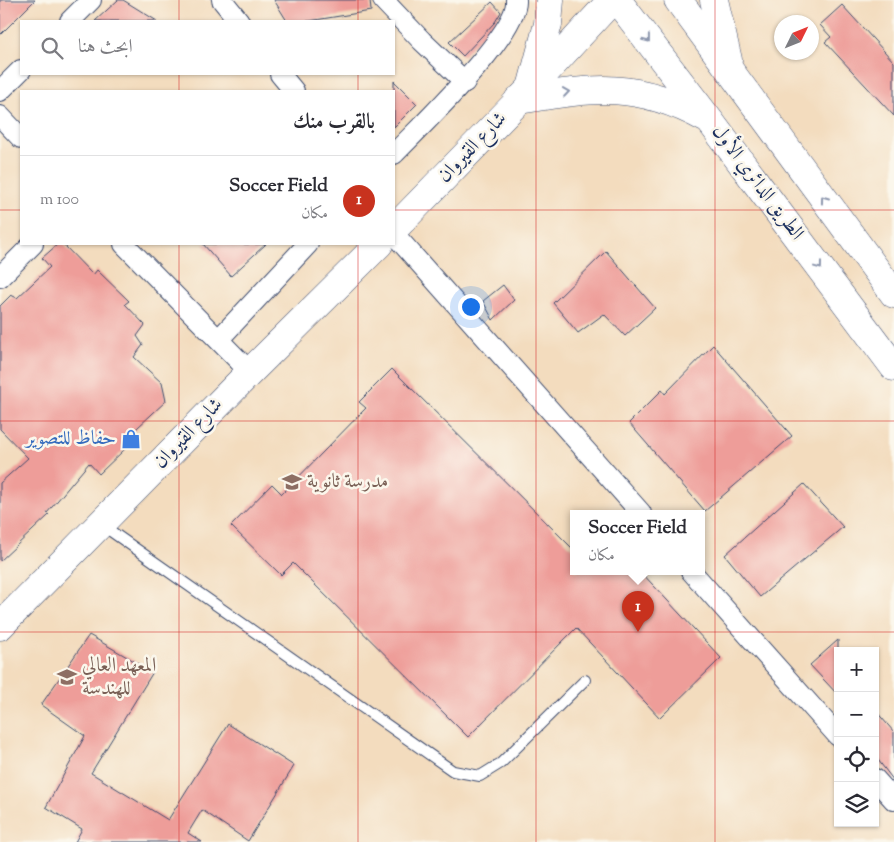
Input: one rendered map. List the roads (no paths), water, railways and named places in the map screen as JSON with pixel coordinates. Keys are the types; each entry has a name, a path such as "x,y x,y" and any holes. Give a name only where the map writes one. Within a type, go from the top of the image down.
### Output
{"main road":[{"path":"550,0 548,24 524,94 597,89 627,91 656,96 675,103 710,121"},
{"name":"شارع القيروان","path":"395,228 612,0"},
{"name":"الطريق الدائري الأول","path":"617,0 710,121 894,368"},
{"path":"678,0 894,294"},
{"path":"714,0 730,72"},
{"name":"شارع القيروان","path":"0,626 378,245"}],"street":[{"path":"71,20 91,0"},
{"path":"222,0 238,20"},
{"path":"382,0 465,82"},
{"path":"395,153 465,82 506,27 516,5 516,0"},
{"path":"0,91 20,71"},
{"path":"281,75 293,90"},
{"path":"0,116 20,137"},
{"path":"395,235 638,510"},
{"path":"0,277 32,245"},
{"path":"125,245 250,372"},
{"path":"219,339 307,245"},
{"path":"696,575 834,731"},
{"path":"878,782 894,800"}],"lane":[{"path":"101,524 453,771 480,776 501,762 585,680"}],"place":[{"name":"حفاظ للتصوير","path":"131,439"},
{"name":"مدرسة ثانوية","path":"292,482"},
{"name":"Soccer Field","path":"638,632"},
{"name":"المعهد العالي للهندسة","path":"67,677"}]}
